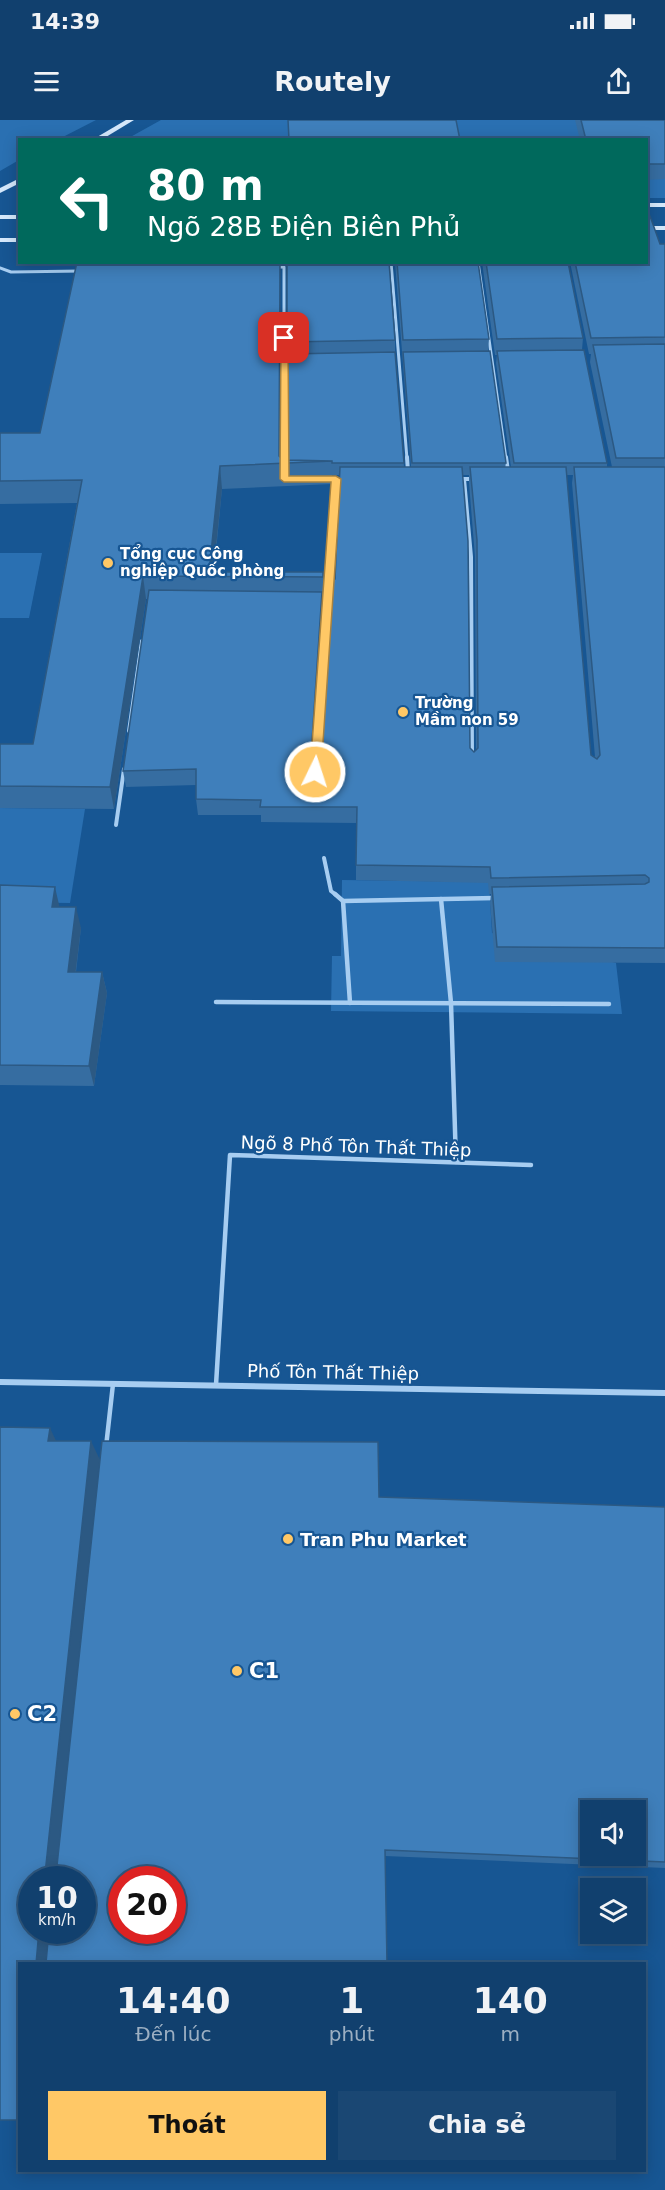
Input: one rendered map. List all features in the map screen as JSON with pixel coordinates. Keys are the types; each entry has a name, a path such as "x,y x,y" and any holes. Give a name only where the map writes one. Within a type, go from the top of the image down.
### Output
{"main road":[{"path":"99,138 131,120"},
{"path":"0,191 18,181"},
{"path":"648,205 665,205"},
{"path":"0,217 18,217"},
{"path":"648,228 665,228"},
{"path":"0,240 18,240"}],"street":[{"name":"Phố Tôn Thất Thiệp","path":"0,1382 665,1393"}],"lane":[{"path":"391,264 408,479"},
{"path":"478,264 509,479"},
{"path":"272,267 284,267 284,467"},
{"path":"0,268 11,272 82,271"},
{"path":"480,359 492,359"},
{"path":"388,360 399,360"},
{"path":"326,479 347,479"},
{"path":"315,772 336,479"},
{"path":"453,479 475,479"},
{"path":"464,479 471,558 472,764"},
{"path":"129,736 143,634"},
{"path":"116,825 126,758"},
{"path":"324,858 331,891 343,901 500,898"},
{"path":"441,899 452,1003 456,1162"},
{"path":"343,901 350,1003"},
{"path":"216,1002 609,1004"},
{"name":"Ngõ 8 Phố Tôn Thất Thiệp","path":"216,1385 231,1155 531,1165"},
{"path":"106,1455 113,1384"}],"shaded area":[{"path":"0,120 96,120 61,138 18,138 18,161 0,171"},
{"path":"161,120 665,120 665,198 648,198 648,138 129,138"},
{"path":"0,553 42,553 29,618 0,618"},
{"path":"0,808 85,809 70,903 0,902"},
{"path":"342,880 489,882 492,933 616,963 622,1014 331,1011 332,956 341,956"}],"building":[{"path":"288,120 456,120 460,138 289,138"},
{"path":"581,120 665,120 665,164 648,164 648,138 586,138"},
{"path":"648,215 660,244 665,244 665,337 591,338 575,264 648,264"},
{"name":"Tổng cục Công nghiệp Quốc phòng","path":"77,264 280,264 279,456 283,460 332,461 220,466 209,572 323,572 323,577 143,576 110,787 0,786 0,744 33,744 82,480 0,481 0,433 40,433"},
{"path":"287,264 389,264 395,340 287,342"},
{"path":"397,264 478,264 489,339 403,340"},
{"path":"486,264 568,264 583,338 497,339"},
{"path":"665,344 665,458 616,458 593,345"},
{"path":"584,350 607,463 514,463 497,351"},
{"path":"490,351 506,463 412,463 403,352"},
{"path":"395,352 404,463 332,463 332,461 288,460 287,354"},
{"path":"340,467 462,467 468,541 470,748 474,752 478,748 477,540 470,467 566,467 591,755 597,759 600,755 574,467 665,467 665,948 497,947 492,887 645,884 649,882 649,878 645,875 491,878 490,867 356,865 357,807 260,807 261,800 196,799 196,769 123,771 149,590 322,592 311,756 313,760 317,759 332,579 335,579"},
{"path":"0,885 55,887 52,907 76,907 68,972 102,972 89,1066 0,1065"},
{"path":"0,1427 50,1428 48,1441 91,1441 46,1866 18,1866 18,1944 38,1944 36,1962 18,1962 18,2120 0,2120"},
{"path":"102,1441 378,1442 379,1497 665,1507 665,1862 646,1861 646,1800 580,1800 580,1858 385,1850 387,1962 46,1962 48,1944 96,1944 96,1866 57,1866"}],"place":[{"name":"Tổng cục Công nghiệp Quốc phòng","path":"108,563"},
{"name":"Trường Mầm non 59","path":"403,712"},
{"name":"Tran Phu Market","path":"288,1539"},
{"name":"C1","path":"237,1671"},
{"name":"C2","path":"15,1714"}],"route":[{"path":"284,338 284,479 336,479 315,772"}]}
